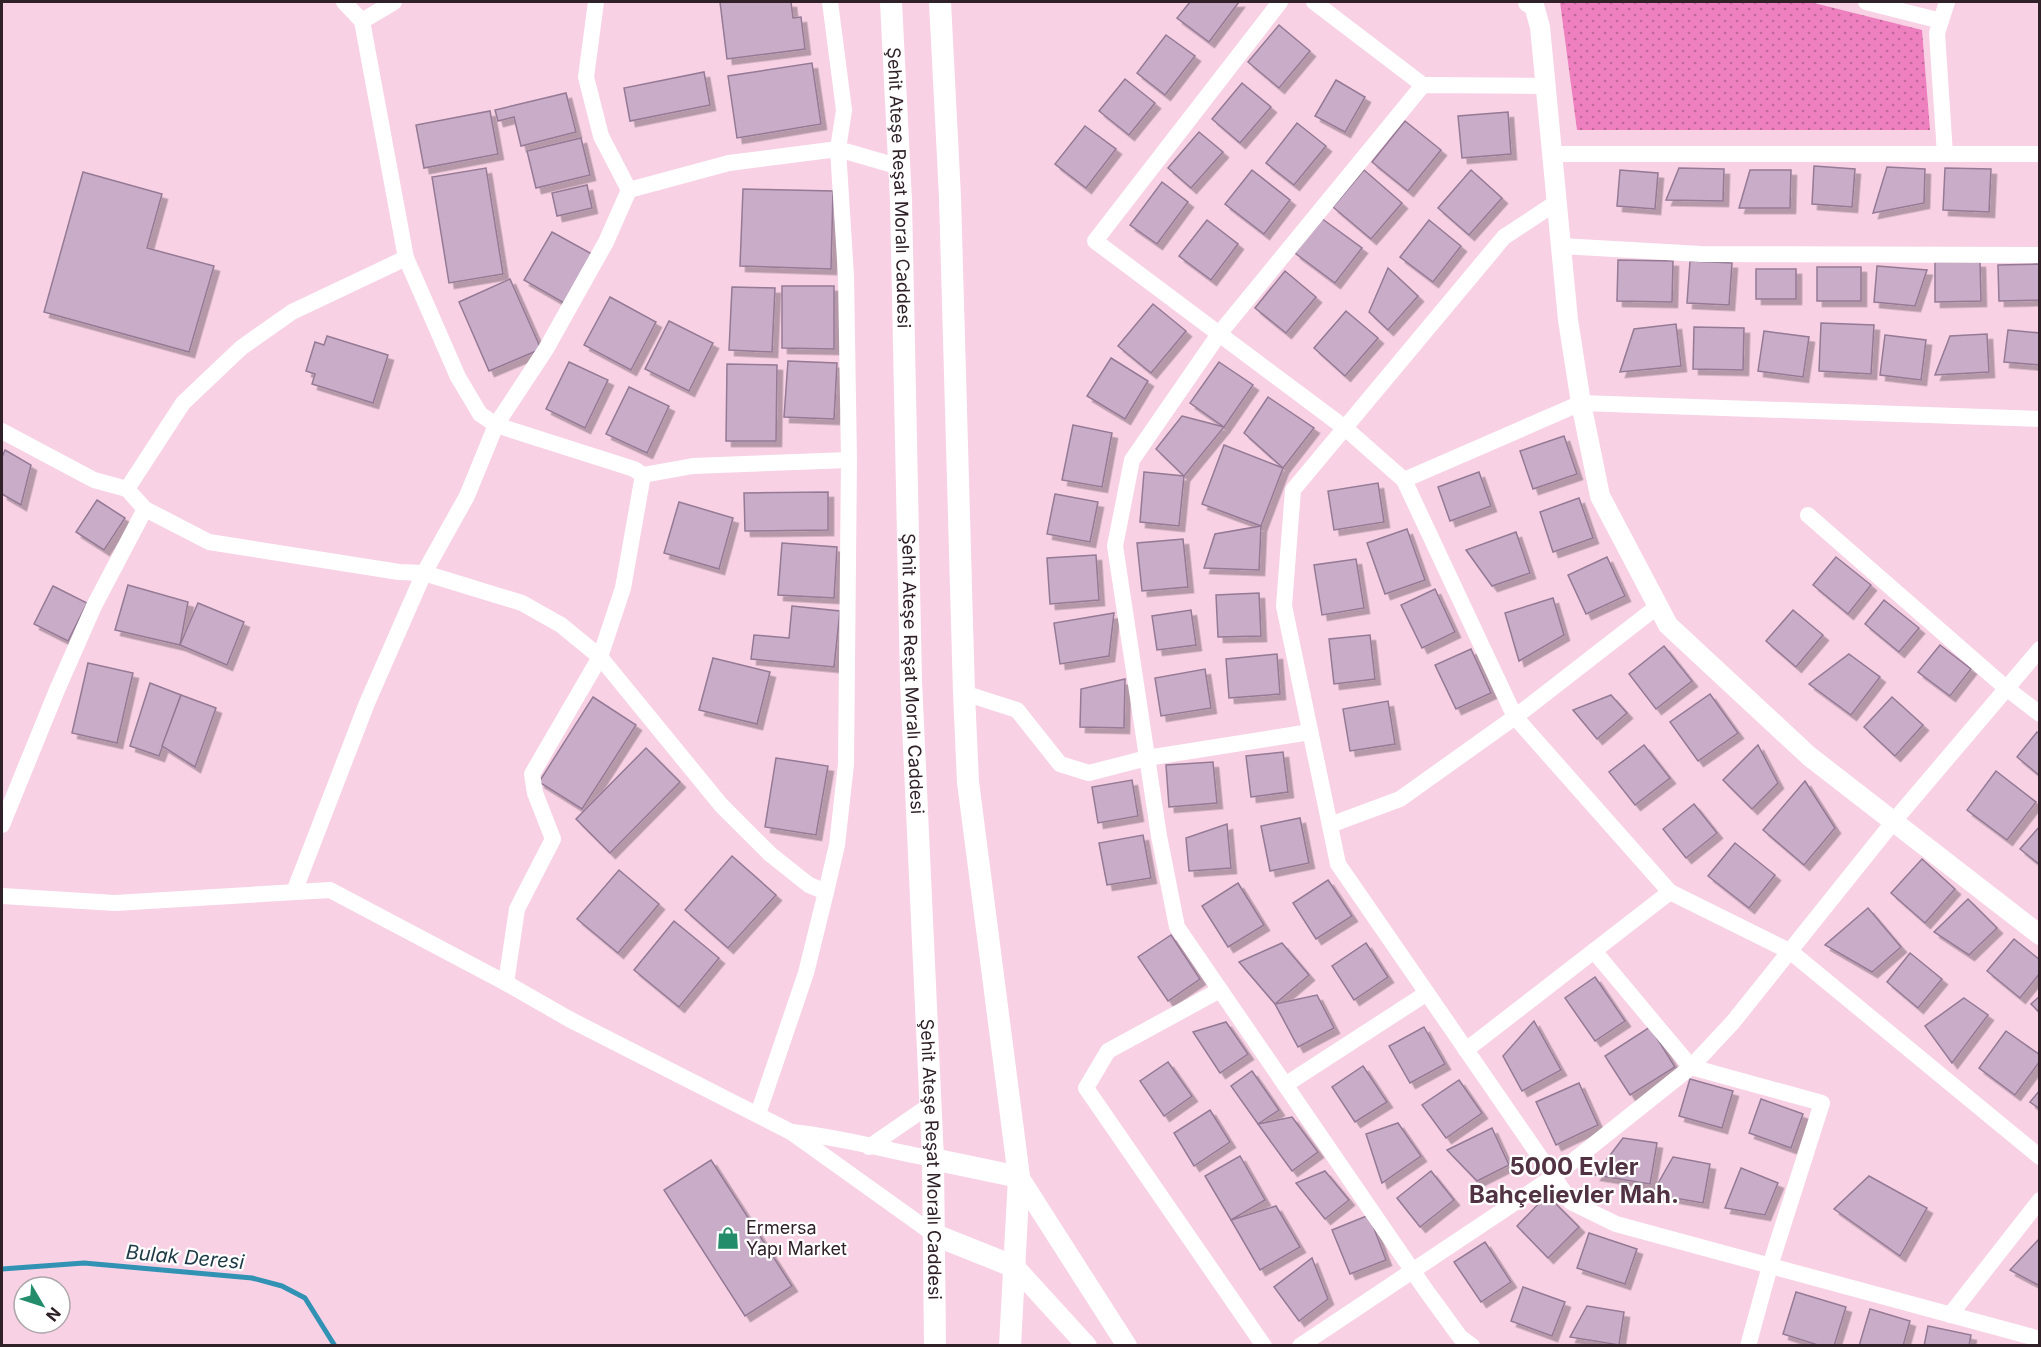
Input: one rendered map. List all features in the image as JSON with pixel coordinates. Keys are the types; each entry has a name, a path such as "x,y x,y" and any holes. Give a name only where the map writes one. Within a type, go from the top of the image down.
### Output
{"main road":[{"name":"Şehit Ateşe Reşat Moralı Caddesi","path":"891,2 900,167 911,681 933,1159 935,1346"},
{"path":"940,2 950,197 968,782 1019,1177 1010,1346"},
{"path":"933,1159 1019,1177"},
{"path":"935,1235 1015,1268"}],"street":[{"path":"344,2 362,21 406,258 458,377 480,414 496,425 634,469 644,475 693,466 849,460"},
{"path":"362,21 394,2"},
{"path":"596,2 586,77 601,136 628,190"},
{"path":"758,1114 806,973 837,845 846,764 849,460 846,276 838,149 844,110 830,2"},
{"path":"1280,2 1095,241 1345,428 1404,480 1515,717 1670,892 1791,951 2040,1157"},
{"path":"1314,2 1423,85 1545,86"},
{"path":"1532,2 1540,27 1568,320 1581,403 1600,496 1668,625 1809,756 2040,936"},
{"path":"1866,2 1941,21"},
{"path":"1945,154 1937,33 1947,2"},
{"path":"1423,85 1219,334 1132,460 1115,546 1159,836 1177,927 1463,1343"},
{"path":"628,190 729,163 838,149 900,167"},
{"path":"1552,154 2040,154"},
{"path":"294,892 367,703 424,573 467,496 496,425 546,349 601,252 628,190"},
{"path":"1557,202 1504,237 1293,490 1284,606 1338,864 1571,1202 1616,1224 2040,1339"},
{"path":"1561,246 1701,254 2040,255"},
{"path":"127,489 183,404 241,348 292,312 406,258"},
{"path":"1404,480 1581,403 2040,419"},
{"path":"2,431 94,480 127,489 145,509 209,542 399,572 424,573 522,603 561,625 600,657 721,805 770,854 809,885 826,892"},
{"path":"506,983 517,909 552,839 535,793 532,774 600,657 623,588 644,475"},
{"path":"2,825 94,606 145,509"},
{"path":"1808,515 2006,688 2040,714"},
{"path":"1330,825 1400,799 1515,717 1659,606"},
{"path":"1300,1346 1553,1177 1691,1067 1733,1022 1894,822 2040,649"},
{"path":"964,693 1017,710 1060,764 1089,772 1147,758 1310,732"},
{"path":"2,896 115,903 330,890 569,1019 791,1132 935,1235"},
{"path":"1466,1050 1670,892"},
{"path":"1594,951 1691,1067 1822,1103 1770,1266 1748,1346"},
{"path":"1220,990 1108,1052 1086,1088 1264,1346"},
{"path":"1285,1085 1427,993"},
{"path":"869,1147 930,1105"},
{"path":"791,1132 821,1135 933,1159"},
{"path":"1019,1177 1127,1346"},
{"path":"1950,1315 2040,1200"},
{"path":"1015,1268 1087,1346"}],"shaded area":[{"path":"1560,2 1810,2 1922,30 1930,130 1577,130"}],"building":[{"path":"720,2 791,2 793,18 801,17 805,49 727,59"},
{"path":"1190,2 1239,2 1209,42 1177,18"},
{"path":"1279,25 1310,51 1279,88 1248,62"},
{"path":"1166,35 1195,56 1165,95 1137,73"},
{"path":"812,63 821,124 737,138 728,76"},
{"path":"704,72 710,105 630,121 624,88"},
{"path":"1125,79 1155,103 1129,135 1099,111"},
{"path":"1336,80 1365,97 1345,132 1315,116"},
{"path":"1242,83 1271,107 1240,143 1212,119"},
{"path":"566,93 576,132 521,146 514,117 498,121 495,110"},
{"path":"490,111 498,154 424,168 416,125"},
{"path":"1508,112 1511,154 1462,158 1458,116"},
{"path":"1405,121 1441,150 1408,191 1372,162"},
{"path":"1297,123 1326,146 1294,185 1266,163"},
{"path":"1085,126 1116,149 1086,188 1055,164"},
{"path":"1199,132 1223,152 1191,188 1168,168"},
{"path":"581,138 590,175 536,188 527,151"},
{"path":"1814,166 1855,169 1852,207 1812,204"},
{"path":"1887,167 1925,169 1924,203 1873,213"},
{"path":"486,168 503,274 449,283 432,177"},
{"path":"1679,168 1724,169 1723,201 1666,200"},
{"path":"1945,168 1991,169 1989,212 1943,210"},
{"path":"1252,170 1290,200 1264,234 1225,204"},
{"path":"1364,170 1402,203 1371,239 1333,207"},
{"path":"1471,170 1502,198 1469,235 1438,208"},
{"path":"1620,170 1658,173 1655,209 1617,206"},
{"path":"1750,170 1791,170 1790,208 1739,208"},
{"path":"83,172 162,194 147,248 214,266 189,352 44,312"},
{"path":"1162,182 1188,202 1157,244 1130,225"},
{"path":"587,185 592,208 557,216 552,193"},
{"path":"743,189 833,191 831,269 740,266"},
{"path":"1321,218 1362,248 1335,283 1295,253"},
{"path":"1207,220 1238,244 1211,280 1179,256"},
{"path":"1429,220 1461,246 1433,282 1400,257"},
{"path":"552,232 592,254 564,303 524,280"},
{"path":"1618,260 1673,261 1672,302 1617,301"},
{"path":"1690,261 1732,263 1729,305 1687,303"},
{"path":"1935,262 1980,262 1981,301 1935,302"},
{"path":"2040,264 2040,300 1999,301 1998,265"},
{"path":"1877,266 1927,270 1915,306 1874,302"},
{"path":"1817,267 1861,267 1861,301 1817,301"},
{"path":"1388,268 1418,296 1388,330 1369,312"},
{"path":"1756,269 1796,269 1796,299 1756,299"},
{"path":"1285,271 1316,297 1286,333 1255,308"},
{"path":"510,279 541,349 489,371 459,302"},
{"path":"782,286 834,286 834,349 782,348"},
{"path":"732,287 775,288 772,352 729,350"},
{"path":"610,297 656,322 631,370 584,345"},
{"path":"1153,304 1186,331 1151,373 1118,346"},
{"path":"1346,311 1378,338 1345,376 1314,348"},
{"path":"669,321 713,343 689,391 645,369"},
{"path":"1821,323 1874,325 1871,374 1819,371"},
{"path":"1676,324 1681,366 1620,372 1634,329"},
{"path":"1694,327 1744,328 1743,370 1693,369"},
{"path":"2008,330 2040,333 2040,365 2004,362"},
{"path":"1764,331 1809,337 1803,377 1758,371"},
{"path":"1987,334 1989,372 1935,375 1950,336"},
{"path":"1885,335 1926,340 1921,380 1880,375"},
{"path":"327,336 388,355 373,403 312,384 315,374 306,371 315,342 324,345"},
{"path":"1111,358 1148,381 1125,419 1087,396"},
{"path":"788,361 837,363 834,419 784,417"},
{"path":"569,362 608,380 585,428 546,409"},
{"path":"1219,362 1253,385 1224,427 1190,403"},
{"path":"727,364 777,365 776,441 726,441"},
{"path":"629,387 669,406 647,453 606,434"},
{"path":"1268,397 1314,428 1283,468 1244,433"},
{"path":"1182,416 1224,427 1184,476 1156,449"},
{"path":"1073,425 1112,433 1102,487 1062,480"},
{"path":"1564,436 1577,474 1533,489 1520,451"},
{"path":"1224,445 1283,468 1261,526 1202,504"},
{"path":"5,450 31,465 21,505 2,494 2,457"},
{"path":"1144,472 1184,476 1179,526 1140,522"},
{"path":"1479,472 1491,506 1450,521 1438,487"},
{"path":"1378,483 1384,522 1334,530 1328,491"},
{"path":"828,492 828,530 745,531 744,493"},
{"path":"1055,494 1098,502 1090,542 1047,534"},
{"path":"1579,498 1593,538 1553,552 1540,512"},
{"path":"97,500 125,518 104,550 76,532"},
{"path":"679,502 733,518 719,569 664,553"},
{"path":"1261,526 1259,570 1204,568 1215,534"},
{"path":"1407,529 1425,580 1385,594 1367,543"},
{"path":"1516,532 1530,573 1492,586 1466,550"},
{"path":"1183,539 1188,587 1142,591 1137,543"},
{"path":"782,543 837,547 834,598 778,595"},
{"path":"1096,555 1099,600 1050,604 1047,558"},
{"path":"1607,557 1625,596 1586,614 1568,575"},
{"path":"1836,557 1871,585 1848,614 1813,585"},
{"path":"1356,559 1364,608 1322,615 1314,565"},
{"path":"128,585 188,602 180,645 115,630"},
{"path":"53,586 87,603 68,641 34,624"},
{"path":"1435,589 1455,632 1422,648 1401,605"},
{"path":"1259,593 1261,636 1218,637 1216,595"},
{"path":"1553,598 1564,635 1519,661 1505,613"},
{"path":"1884,600 1919,628 1899,652 1865,624"},
{"path":"198,603 244,622 227,665 180,645"},
{"path":"792,606 840,611 834,667 751,659 754,635 789,638"},
{"path":"1191,610 1196,645 1157,650 1152,616"},
{"path":"1793,610 1823,635 1796,667 1766,641"},
{"path":"1114,613 1109,656 1060,664 1054,623"},
{"path":"1370,635 1375,679 1334,684 1329,639"},
{"path":"1940,645 1971,669 1950,696 1918,672"},
{"path":"1664,646 1692,681 1656,709 1629,674"},
{"path":"1471,649 1491,693 1456,709 1435,665"},
{"path":"1277,654 1280,694 1229,698 1226,659"},
{"path":"1849,654 1880,677 1851,715 1809,684"},
{"path":"713,658 770,672 757,724 699,710"},
{"path":"88,663 133,673 117,743 72,733"},
{"path":"1205,669 1211,708 1161,716 1155,678"},
{"path":"1125,679 1124,728 1080,727 1081,689"},
{"path":"150,683 181,695 159,756 130,746"},
{"path":"1710,694 1738,733 1698,761 1670,722"},
{"path":"181,695 216,708 195,767 162,746"},
{"path":"1611,695 1627,713 1597,739 1573,710"},
{"path":"593,697 636,725 582,809 539,782"},
{"path":"1892,697 1923,725 1895,756 1864,727"},
{"path":"1388,701 1395,744 1350,751 1343,709"},
{"path":"2037,732 2040,734 2040,776 2017,757"},
{"path":"1644,745 1670,778 1635,805 1609,772"},
{"path":"1758,745 1778,783 1752,809 1723,780"},
{"path":"646,748 680,782 610,853 576,819"},
{"path":"1283,752 1288,792 1251,797 1246,756"},
{"path":"776,758 828,766 816,835 765,827"},
{"path":"1213,762 1217,803 1169,807 1166,765"},
{"path":"1996,771 2036,802 2007,840 1967,810"},
{"path":"1132,780 1138,816 1098,823 1092,787"},
{"path":"1805,781 1835,828 1804,865 1763,830"},
{"path":"1694,804 1717,833 1686,858 1663,829"},
{"path":"1300,818 1309,863 1270,871 1261,826"},
{"path":"1227,824 1231,868 1189,871 1186,838"},
{"path":"2040,826 2040,865 2020,849"},
{"path":"1143,835 1151,878 1107,885 1099,843"},
{"path":"1735,843 1775,875 1749,908 1708,876"},
{"path":"732,856 776,895 728,948 685,910"},
{"path":"1922,859 1955,889 1925,923 1891,893"},
{"path":"619,870 659,904 618,953 577,919"},
{"path":"1328,880 1352,916 1316,939 1293,903"},
{"path":"1238,883 1264,925 1228,947 1202,906"},
{"path":"1968,899 1997,928 1969,955 1934,932"},
{"path":"1868,908 1901,947 1872,972 1825,945"},
{"path":"674,921 719,958 679,1007 634,970"},
{"path":"1171,935 1200,979 1168,1001 1138,957"},
{"path":"2014,939 2040,960 2040,973 2020,998 1987,971"},
{"path":"1282,943 1309,975 1275,1004 1239,962"},
{"path":"1366,943 1388,977 1354,1000 1332,966"},
{"path":"1910,953 1942,979 1918,1008 1887,982"},
{"path":"1595,977 1625,1021 1595,1041 1565,998"},
{"path":"1317,995 1334,1028 1298,1047 1275,1004"},
{"path":"2040,996 2040,1013 2031,1004"},
{"path":"1964,998 1988,1015 1952,1063 1925,1026"},
{"path":"1534,1021 1561,1070 1522,1091 1503,1056"},
{"path":"1226,1022 1248,1054 1220,1073 1193,1032"},
{"path":"1424,1027 1445,1064 1410,1083 1389,1046"},
{"path":"1650,1027 1675,1067 1630,1095 1605,1056"},
{"path":"2006,1031 2040,1055 2040,1061 2015,1095 1979,1068"},
{"path":"1168,1062 1192,1096 1164,1116 1140,1081"},
{"path":"1363,1066 1387,1102 1355,1122 1332,1087"},
{"path":"1252,1071 1279,1110 1258,1124 1231,1086"},
{"path":"1690,1079 1733,1091 1722,1128 1679,1116"},
{"path":"1459,1080 1482,1113 1446,1138 1422,1105"},
{"path":"1579,1083 1598,1125 1556,1145 1536,1102"},
{"path":"2040,1090 2040,1109 2030,1102"},
{"path":"1761,1099 1803,1114 1791,1148 1749,1133"},
{"path":"1210,1110 1230,1142 1194,1166 1174,1133"},
{"path":"1292,1117 1318,1152 1292,1171 1258,1124"},
{"path":"1398,1123 1421,1156 1382,1183 1366,1134"},
{"path":"1492,1128 1509,1165 1477,1181 1447,1150"},
{"path":"1623,1138 1657,1143 1650,1184 1595,1175"},
{"path":"1240,1156 1265,1200 1231,1220 1205,1176"},
{"path":"1673,1157 1710,1164 1703,1203 1652,1194"},
{"name":"Ermersa Yapı Market","path":"711,1160 792,1286 745,1316 664,1190"},
{"path":"1741,1168 1778,1183 1765,1215 1725,1208"},
{"path":"1325,1171 1349,1200 1325,1219 1296,1183"},
{"path":"1431,1171 1454,1200 1420,1227 1397,1198"},
{"path":"1869,1176 1927,1208 1900,1256 1834,1209"},
{"path":"1547,1195 1579,1227 1548,1258 1517,1226"},
{"path":"1276,1206 1300,1247 1260,1270 1231,1220"},
{"path":"1369,1215 1386,1260 1350,1274 1332,1230"},
{"path":"1589,1233 1637,1249 1625,1284 1577,1268"},
{"path":"2040,1238 2040,1286 2010,1270"},
{"path":"1485,1242 1511,1282 1481,1302 1454,1262"},
{"path":"1312,1258 1328,1299 1299,1321 1274,1287"},
{"path":"1523,1287 1565,1302 1552,1336 1511,1321"},
{"path":"1796,1292 1846,1307 1834,1346 1821,1346 1783,1334"},
{"path":"1587,1306 1624,1312 1619,1345 1570,1337"},
{"path":"1870,1309 1910,1321 1903,1346 1859,1346"},
{"path":"1928,1326 1971,1335 1969,1346 1924,1346"}],"waterway":[{"name":"Bulak Deresi","path":"2,1269 84,1263 252,1278 282,1286 305,1298 335,1346"}],"place":[{"name":"Ermersa Yapı Market","path":"728,1238"}],"district":[{"name":"5000 Evler Bahçelievler Mah.","path":"1574,1181"}]}
